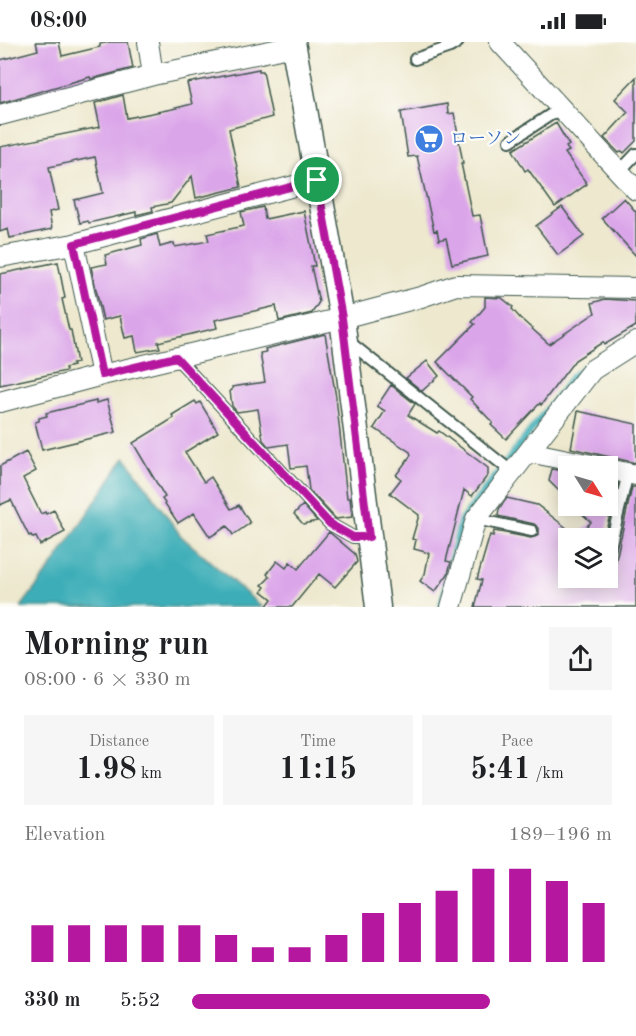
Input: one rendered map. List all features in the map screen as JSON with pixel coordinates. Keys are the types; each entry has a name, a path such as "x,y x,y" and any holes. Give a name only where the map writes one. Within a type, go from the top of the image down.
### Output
{"street":[{"path":"148,42 153,75"},
{"path":"500,42 636,190"},
{"path":"0,115 153,75 293,44 343,328 378,607"},
{"path":"0,257 74,244 317,180"},
{"path":"74,244 102,375"},
{"path":"0,402 176,357 343,328 456,285 636,288"},
{"path":"452,607 476,519 592,370 636,342"},
{"path":"529,452 558,458"}],"lane":[{"path":"415,58 450,47 458,42"},
{"path":"510,141 561,108"},
{"path":"619,172 636,154"},
{"path":"343,328 512,471"},
{"path":"176,357 330,524 353,537 369,537"},
{"path":"616,528 632,474"},
{"path":"476,519 532,531"}],"water":[{"path":"125,457 181,536 262,607 21,607 55,562"}],"building":[{"path":"36,42 59,42 62,56 100,47 100,44 128,42 133,68 91,79 90,77 0,103 0,60 38,50"},
{"path":"259,69 263,71 272,117 229,129 241,187 196,198 192,176 171,203 152,207 153,211 80,223 74,200 103,193 95,157 49,167 58,210 49,212 52,229 10,238 8,229 0,232 0,147 100,127 95,103 123,95 127,118 172,109 192,104 187,83"},
{"path":"636,77 636,141 624,153 622,151 619,153 604,138 628,112 615,99"},
{"path":"447,104 448,114 454,113 472,216 480,215 488,256 452,264 446,238 439,240 437,230 434,231 417,156 408,157 401,112"},
{"path":"556,123 569,145 566,147 569,151 565,153 587,184 555,207 528,169 525,171 513,150"},
{"path":"624,198 636,212 636,256 602,218"},
{"path":"263,207 265,219 304,211 315,266 311,266 319,302 312,313 279,321 276,306 215,320 217,328 158,342 160,348 137,352 134,336 125,338 120,316 103,320 91,267 107,264 105,255 142,245 141,239 157,234 160,247 174,243 175,247 209,241 207,234 244,226 241,212"},
{"path":"562,207 584,236 558,255 536,226"},
{"path":"58,262 65,298 62,299 77,363 65,368 66,371 0,385 0,274"},
{"path":"485,297 502,298 549,344 595,313 592,303 605,299 636,301 636,326 604,345 603,342 575,360 541,405 540,403 506,439 491,425 493,423 470,399 472,397 437,362 475,324 472,322 485,307"},
{"path":"325,334 336,397 347,498 350,498 352,517 336,519 309,490 306,466 291,468 288,444 269,447 263,440 258,409 237,412 232,406 230,391 232,387 265,382 260,353 266,352 265,349"},
{"path":"427,361 439,376 422,391 406,378"},
{"path":"391,385 415,404 408,415 437,433 439,431 488,468 488,475 472,496 464,490 446,561 451,562 448,574 435,592 420,581 425,574 429,553 414,549 416,540 412,539 419,515 390,493 401,479 396,475 411,455 410,452 374,428 385,411 377,406"},
{"path":"107,400 116,432 42,450 35,422 39,421 39,418 47,416 46,413"},
{"path":"195,401 197,404 200,402 218,432 185,452 204,482 211,477 231,509 239,505 250,523 233,535 227,526 210,537 194,513 178,523 162,499 165,497 133,443 174,418 172,415"},
{"path":"578,411 636,424 636,463 618,459 618,456 606,456 571,448"},
{"path":"26,452 36,471 23,478 41,514 54,510 65,532 40,545 36,537 29,536 11,500 0,505 0,466"},
{"path":"552,469 558,470 558,490 549,481"},
{"path":"632,487 636,487 636,607 475,607 482,580 477,579 490,535 493,536 494,531 531,538 539,533 539,528 534,524 498,516 499,509 507,498 537,505 567,528 558,528 558,588 618,588 618,551"},
{"path":"303,505 317,521 303,524 294,514"},
{"path":"585,516 610,516 607,528 585,528 591,522"},
{"path":"329,532 355,554 357,562 335,587 319,574 292,607 266,607 272,599 262,591 265,587 262,585 270,577 267,574 277,561 286,568 290,562 298,569"}],"waterway":[{"path":"441,607 461,521 573,376 585,367"}],"place":[{"name":"ローソン","path":"429,139"}],"route":[{"path":"317,180 342,318 369,537 353,537 330,524 176,357 102,375 74,244 317,180"}]}
